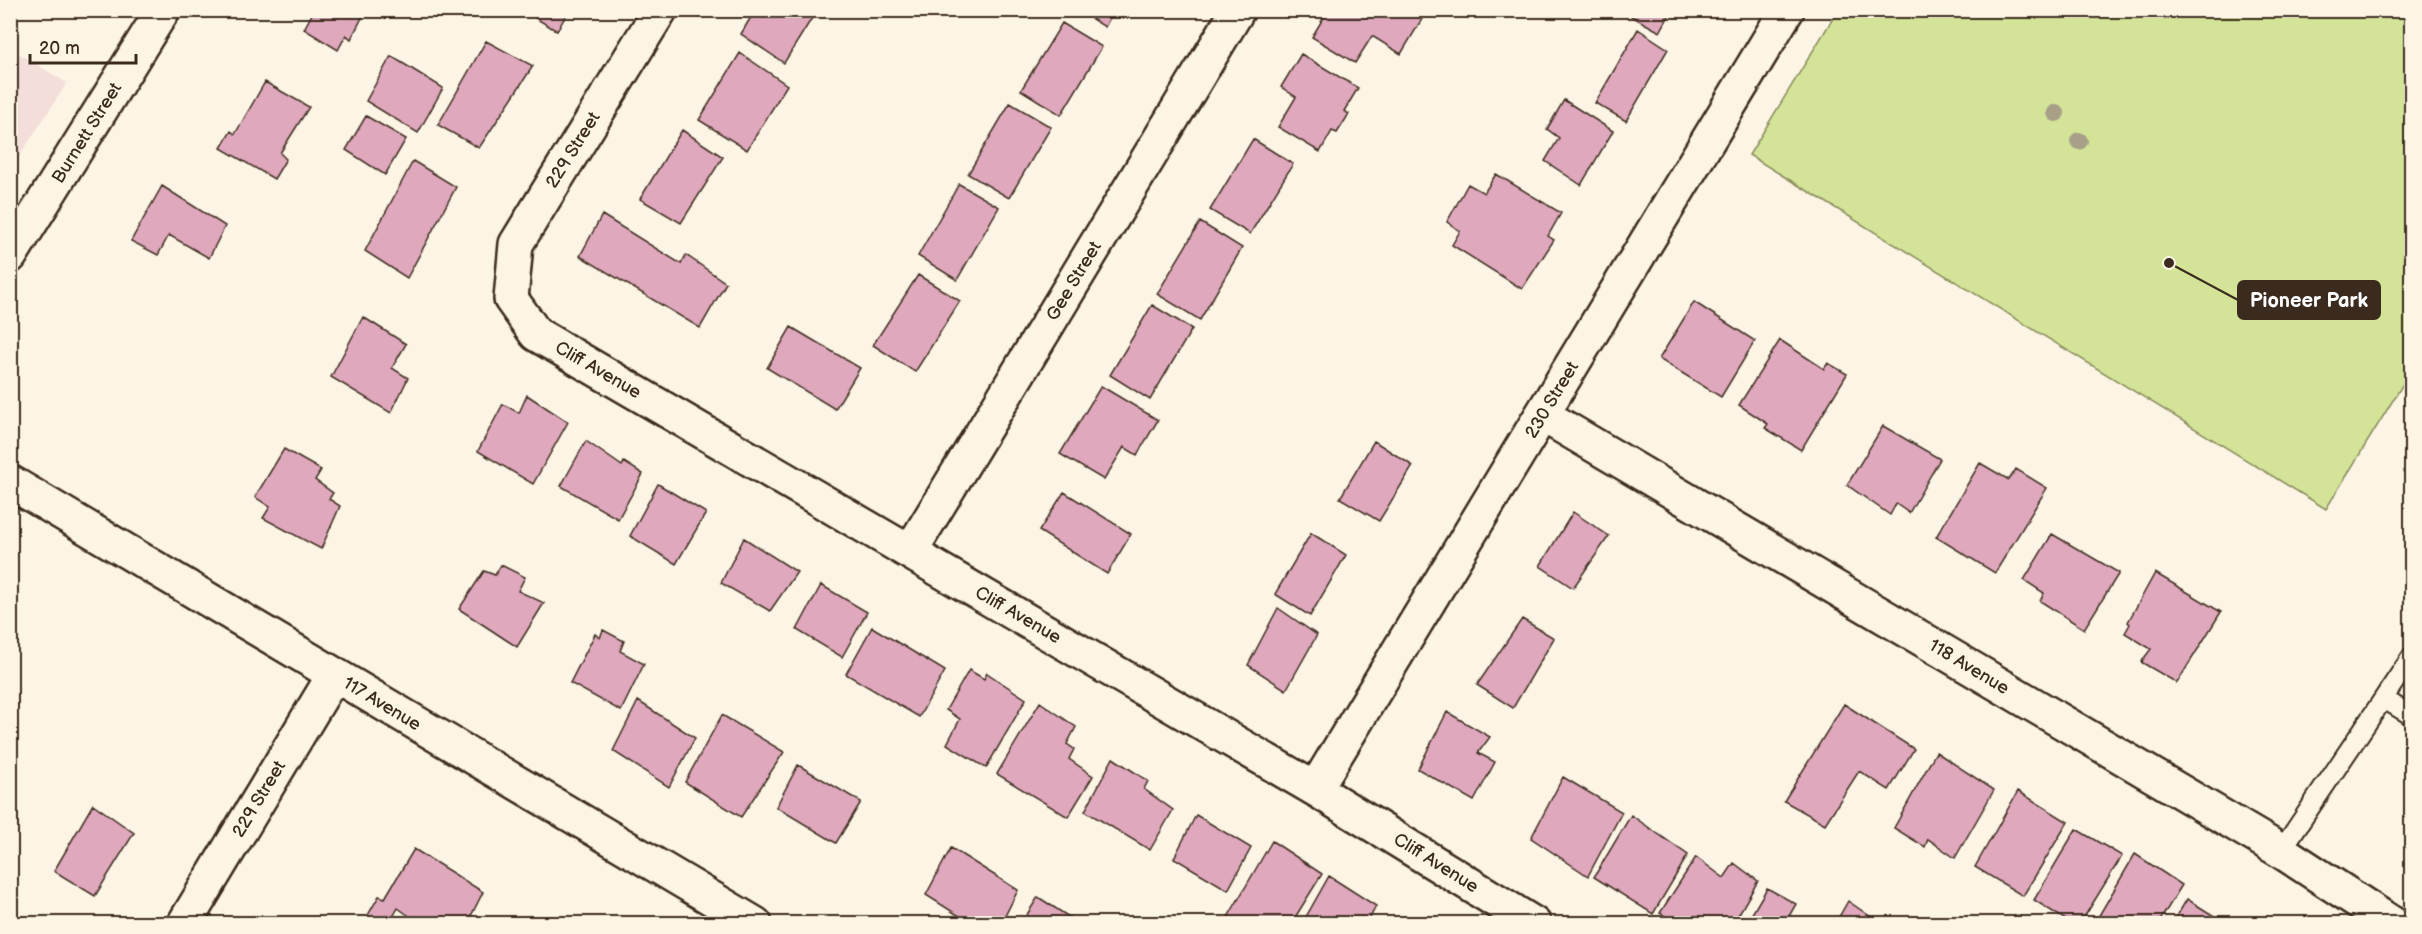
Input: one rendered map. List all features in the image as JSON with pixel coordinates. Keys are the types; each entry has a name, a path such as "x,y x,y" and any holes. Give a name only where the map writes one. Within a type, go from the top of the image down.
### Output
{"street":[{"name":"Burnett Street","path":"10,256 163,10"},
{"name":"229 Street","path":"511,298 516,243 660,10"},
{"name":"Gee Street","path":"910,552 1238,10"},
{"name":"230 Street","path":"1315,789 1787,10"},
{"name":"Cliff Avenue","path":"511,298 536,334 1315,789 1534,924"},
{"name":"118 Avenue","path":"1543,415 2281,851 2393,924"},
{"name":"117 Avenue","path":"10,482 755,924"},
{"name":"229 Street","path":"184,924 334,675"}],"lane":[{"path":"2281,851 2412,656"},
{"path":"2384,699 2412,716"}],"shaded area":[{"path":"11,49 67,83 11,169"}],"green space":[{"path":"1838,10 2411,11 2411,371 2326,509 1749,155"}],"building":[{"path":"307,10 366,10 351,39 346,35 338,50 304,29 312,14"},
{"path":"522,10 569,10 557,31"},
{"path":"755,10 817,10 784,63 741,34"},
{"path":"1077,10 1114,10 1105,27"},
{"path":"1328,10 1409,10 1422,19 1401,54 1372,36 1355,63 1312,37"},
{"path":"1634,10 1680,10 1676,17 1670,14 1660,32 1631,16"},
{"path":"1062,23 1102,47 1061,115 1021,90"},
{"path":"1638,29 1668,49 1626,121 1595,103"},
{"path":"486,41 533,66 479,148 438,125"},
{"path":"740,53 787,85 747,150 699,120"},
{"path":"1301,54 1358,88 1344,111 1349,114 1337,133 1332,131 1320,152 1278,127 1296,97 1281,87"},
{"path":"391,56 443,88 418,133 366,101"},
{"path":"265,82 309,107 280,153 286,159 274,179 221,148 231,131 235,134"},
{"path":"1564,100 1613,131 1581,185 1545,161 1559,138 1547,129"},
{"path":"1010,103 1051,127 1009,198 968,174"},
{"path":"366,116 406,139 385,175 346,150"},
{"path":"682,130 723,157 681,223 640,199"},
{"path":"1253,139 1293,164 1250,234 1210,210"},
{"path":"413,161 456,187 407,278 365,251"},
{"path":"1496,174 1561,213 1548,236 1554,240 1522,289 1452,245 1460,231 1447,222 1468,184 1484,193"},
{"path":"959,184 999,207 957,280 918,256"},
{"path":"162,186 225,226 209,258 169,235 158,255 131,241"},
{"path":"602,215 681,264 686,255 726,283 700,328 580,256"},
{"path":"1200,222 1242,248 1200,320 1157,294"},
{"path":"918,275 960,301 915,372 873,345"},
{"path":"1694,302 1755,341 1721,397 1659,359"},
{"path":"1152,305 1192,329 1150,400 1110,375"},
{"path":"363,317 406,344 392,368 408,378 391,413 331,377"},
{"path":"791,327 860,368 835,409 767,368"},
{"path":"1780,340 1824,369 1828,363 1847,374 1801,450 1765,428 1768,424 1739,405"},
{"path":"1101,386 1158,420 1137,455 1124,447 1104,480 1060,454"},
{"path":"527,395 568,422 533,484 478,451 503,404 519,413"},
{"path":"1883,426 1940,459 1909,513 1896,504 1890,515 1847,485"},
{"path":"586,441 622,466 624,462 643,474 618,519 561,486"},
{"path":"1374,441 1413,466 1379,521 1340,498"},
{"path":"284,449 321,470 315,480 333,493 329,499 340,506 321,549 263,518 270,507 255,497"},
{"path":"1980,463 2009,480 2016,469 2047,488 1995,573 1936,537"},
{"path":"658,484 706,513 676,564 630,536"},
{"path":"1064,492 1131,534 1107,574 1039,531"},
{"path":"1573,512 1609,536 1573,588 1540,566"},
{"path":"1311,533 1346,555 1310,616 1275,594"},
{"path":"2052,534 2119,573 2084,629 2040,601 2044,593 2024,580"},
{"path":"744,538 797,572 770,611 721,583"},
{"path":"501,565 525,577 518,591 544,603 517,647 459,609 484,571 495,575"},
{"path":"2155,573 2221,612 2177,683 2141,662 2151,649 2125,633 2130,624 2128,622"},
{"path":"821,585 867,612 842,657 797,630"},
{"path":"1278,608 1317,635 1286,690 1248,665"},
{"path":"1522,619 1554,638 1513,708 1477,685"},
{"path":"872,627 945,671 919,717 846,674"},
{"path":"603,630 624,641 620,651 644,664 621,711 570,683 595,634 600,638"},
{"path":"969,670 984,679 987,673 1026,699 986,768 947,744 960,719 946,710"},
{"path":"638,701 695,738 669,787 613,751"},
{"path":"1040,702 1076,727 1067,744 1074,749 1069,759 1093,776 1068,817 997,774"},
{"path":"1844,704 1914,749 1889,790 1859,771 1825,824 1784,801"},
{"path":"1447,712 1490,737 1478,753 1495,762 1474,801 1418,769"},
{"path":"722,715 784,752 741,817 685,782"},
{"path":"1936,752 1994,790 1955,858 1928,839 1925,847 1894,828"},
{"path":"1113,758 1148,781 1144,789 1173,810 1150,850 1085,811"},
{"path":"798,765 861,802 836,843 776,807"},
{"path":"1563,777 1622,812 1588,876 1531,838"},
{"path":"2018,791 2068,822 2023,896 1975,867"},
{"path":"93,804 134,833 95,896 54,871"},
{"path":"1196,815 1251,848 1228,890 1174,858"},
{"path":"1631,815 1688,855 1653,914 1594,877"},
{"path":"2076,829 2122,856 2080,924 2072,924 2034,900"},
{"path":"1272,841 1322,874 1291,924 1234,924 1227,919"},
{"path":"951,848 1018,890 1001,924 972,924 926,895"},
{"path":"414,849 483,892 467,924 410,924 412,918 398,908 389,924 364,922 379,896 385,898"},
{"path":"2135,854 2182,885 2158,924 2094,924"},
{"path":"1696,857 1724,878 1734,863 1758,881 1733,924 1678,924 1660,913"},
{"path":"1329,876 1376,906 1367,924 1302,924"},
{"path":"1767,888 1796,904 1789,916 1799,924 1746,924"},
{"path":"1038,897 1080,924 1021,924"},
{"path":"2187,899 2227,924 2172,924"},
{"path":"1848,901 1881,924 1835,924"}],"place":[{"name":"Pioneer Park","path":"2169,263"}]}
